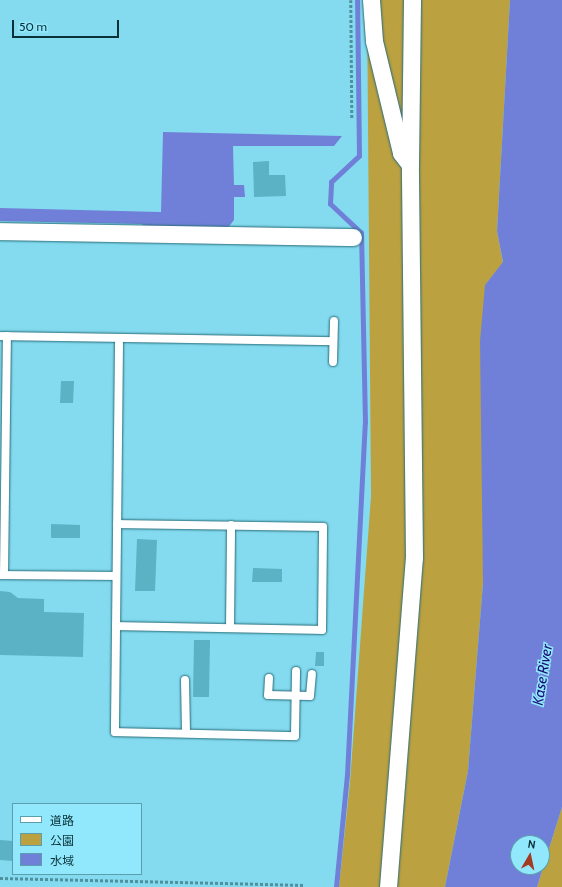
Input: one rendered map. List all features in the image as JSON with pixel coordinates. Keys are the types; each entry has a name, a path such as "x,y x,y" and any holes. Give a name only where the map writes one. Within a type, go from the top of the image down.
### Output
{"street":[{"path":"371,0 376,48 401,153 410,165"},
{"path":"388,887 414,558 410,165 412,0"},
{"path":"0,231 354,237"}],"lane":[{"path":"333,362 334,321"},
{"path":"116,576 2,575 3,336 333,341"},
{"path":"119,343 115,732 295,736 296,671"},
{"path":"116,626 322,630 323,527 117,524"},
{"path":"230,628 231,526"},
{"path":"269,678 268,695 310,696 312,674"},
{"path":"185,680 186,734"}],"path":[{"path":"351,0 352,118"},
{"path":"0,878 304,885"}],"green space":[{"path":"367,0 510,0 497,231 503,263 485,285 483,583 468,771 445,887 339,887 350,782 371,496"},
{"path":"562,807 562,887 537,887 541,875 550,875 550,845"}],"water":[{"name":"Kase River","path":"510,0 562,0 562,807 550,845 550,835 510,835 510,875 541,875 537,887 445,887 468,771 483,583 480,341 485,285 503,262 497,231"},
{"path":"163,132 342,136 334,146 233,146 234,185 244,185 245,197 234,197 234,220 227,229 153,229 141,224 0,221 0,208 161,212"}],"building":[{"path":"269,161 269,175 285,175 286,196 254,197 253,162"},
{"path":"61,381 74,381 73,403 60,403"},
{"path":"51,524 80,525 80,538 51,538"},
{"path":"137,539 157,540 155,591 135,591"},
{"path":"253,568 282,569 282,582 252,582"},
{"path":"0,591 10,592 18,598 44,599 44,612 84,613 83,657 0,655"},
{"path":"194,640 210,640 209,697 193,697"},
{"path":"316,652 324,652 324,666 315,666"},
{"path":"0,840 12,841 12,861 0,860"}],"waterway":[{"path":"336,887 347,775 365,423 361,233 330,204 331,182 359,156 357,0"}]}
